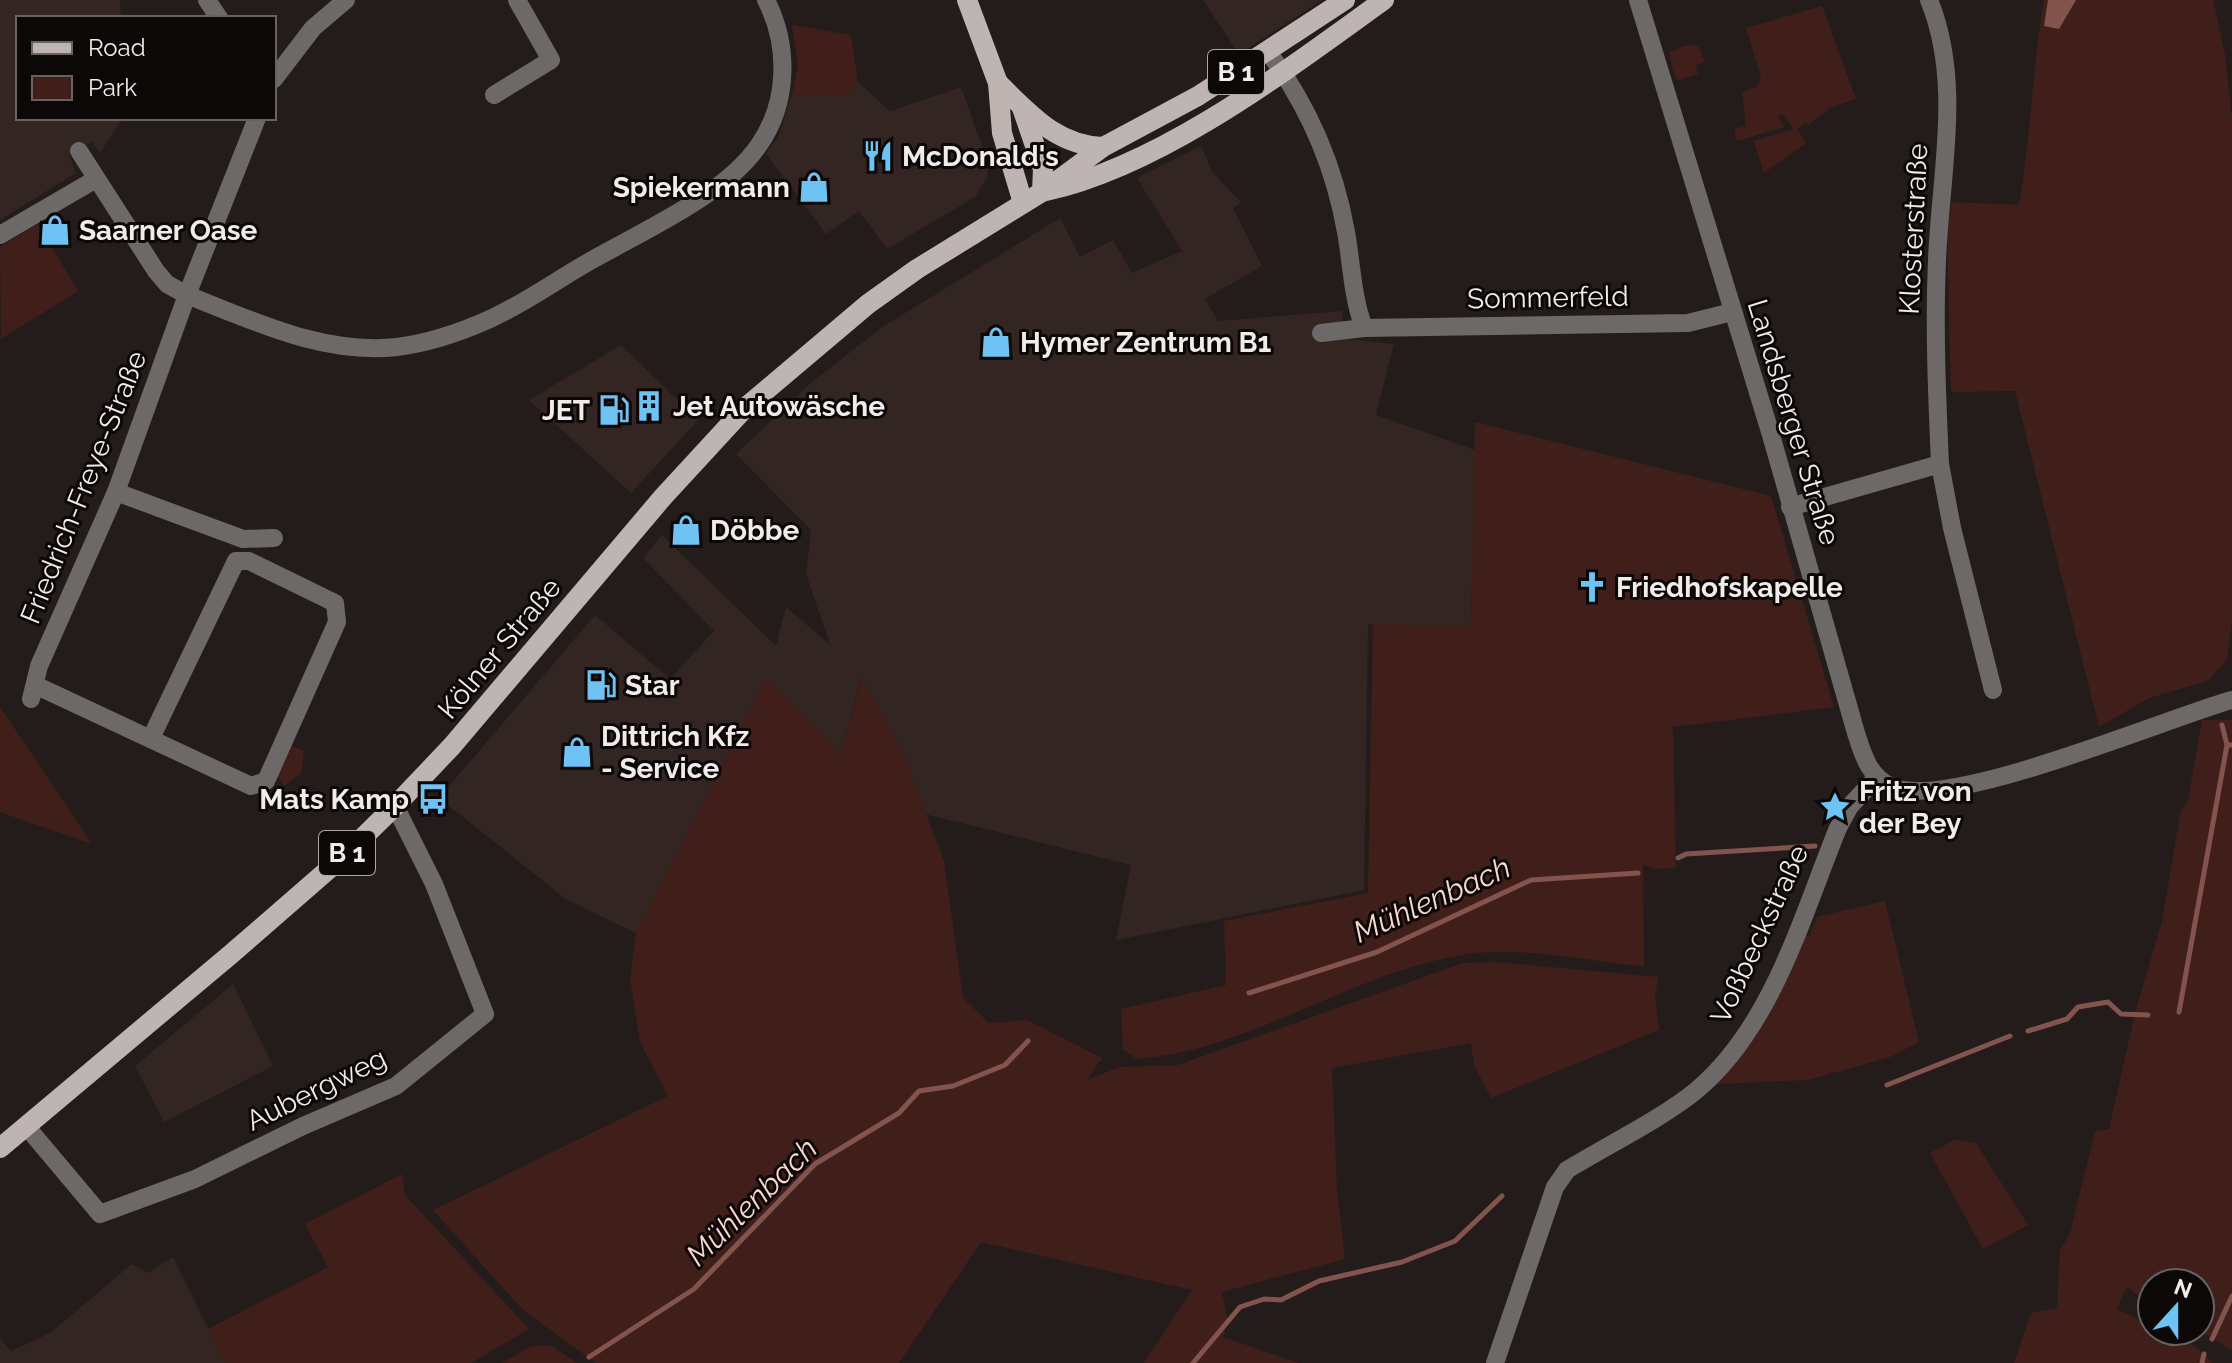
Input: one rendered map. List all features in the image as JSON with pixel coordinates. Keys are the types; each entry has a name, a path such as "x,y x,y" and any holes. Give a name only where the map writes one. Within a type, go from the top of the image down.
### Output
{"main road":[{"path":"967,0 998,83 1002,133 1023,203"},
{"name":"Kölner Straße","path":"0,1148 334,864 395,806 452,746 663,497 745,408 868,304 1042,192 1103,147 1198,96 1269,53 1345,0"},
{"name":"Kölner Straße","path":"1042,192 1096,179 1135,160 1284,73 1384,0"},
{"path":"998,83 1062,139 1082,146 1103,147"},
{"path":"1021,105 1043,169 1042,192"}],"street":[{"path":"276,76 313,28 346,0"},
{"path":"494,95 551,60 517,0"},
{"path":"79,151 167,284 187,295 279,331 319,342 358,347 397,347 428,340 491,318 689,204 737,171 760,144 775,116 782,81 782,49 776,19 766,0"},
{"name":"Landsberger Straße","path":"1638,0 1865,761 1877,777"},
{"name":"Klosterstraße","path":"1929,0 1947,65 1948,103 1937,263 1940,464 1993,690"},
{"path":"1269,53 1306,105 1329,160 1346,231 1354,301 1364,328"},
{"name":"Friedrich-Freye-Straße","path":"151,738 33,692 39,666 116,492 187,295 256,120"},
{"path":"0,235 96,179"},
{"name":"Sommerfeld","path":"1321,333 1364,328 1688,323 1732,312"},
{"path":"1790,507 1940,464"},
{"path":"116,492 243,539 274,538"},
{"path":"236,561 249,561 335,603 337,622 266,781 251,786 151,738 236,561"},
{"path":"1877,777 1894,788 1923,789 1969,784 2056,760 2232,700"},
{"name":"Voßbeckstraße","path":"1495,1363 1555,1187 1567,1170 1697,1090 1744,1039 1772,986 1838,828 1850,806 1877,777"},
{"name":"Aubergweg","path":"26,1126 100,1214 195,1179 303,1126 396,1086 485,1014 434,884 395,806"}],"shaded area":[{"path":"0,0 120,0 121,16 16,16 16,120 122,120 100,153 92,142 69,155 76,173 0,220"},
{"path":"1203,0 1322,0 1239,54"},
{"path":"2048,0 2076,0 2059,29 2044,26"},
{"path":"858,82 890,111 961,87 987,160 988,176 975,197 887,249 859,211 826,234 766,154 779,135 792,94 847,96"},
{"path":"1201,146 1213,173 1241,202 1233,208 1262,266 1205,299 1218,321 1342,311 1345,339 1394,344 1376,415 1475,450 1471,626 1368,624 1364,890 1116,940 1131,865 925,814 902,751 861,678 841,755 766,680 636,933 567,900 439,798 595,615 670,679 714,631 643,558 662,535 776,646 786,607 830,645 806,574 811,530 736,454 813,381 884,326 1060,218 1080,257 1113,240 1132,273 1182,251 1137,178"},
{"name":"JET","path":"621,345 698,420 631,493 529,400"},
{"path":"233,984 273,1066 164,1122 135,1066"},
{"path":"173,1257 225,1363 0,1363 0,1339 11,1351 50,1333 132,1264 148,1273"}],"green space":[{"path":"2044,0 2213,0 2225,54 2232,118 2232,621 2227,659 2208,681 2149,698 2099,727 2015,391 1951,392 1947,230 1951,202 2019,205"},
{"path":"1822,6 1856,99 1830,108 1808,125 1805,123 1797,129 1806,143 1764,173 1754,141 1794,129 1782,114 1778,117 1784,127 1737,141 1734,129 1746,126 1742,92 1756,87 1761,78 1746,28"},
{"path":"792,25 851,35 858,82 847,96 792,94 798,65"},
{"path":"1691,44 1699,47 1705,62 1696,65 1698,74 1678,80 1674,76 1669,52"},
{"path":"38,224 78,291 1,339 0,247"},
{"path":"1475,422 1771,496 1834,707 1673,727 1676,868 1654,869 1643,864 1644,966 1530,953 1462,955 1379,978 1220,1042 1179,1053 1137,1059 1123,1049 1121,1009 1226,985 1224,921 1368,893 1373,624 1471,626"},
{"path":"862,677 902,751 944,861 963,998 989,1023 1027,1020 1102,1058 1087,1080 1120,1067 1178,1065 1463,963 1496,962 1658,977 1655,998 1659,1030 1491,1098 1474,1065 1471,1043 1332,1068 1337,1189 1345,1259 1222,1292 1228,1322 1223,1337 1299,1363 1144,1363 1192,1290 981,1242 899,1363 596,1363 523,1310 433,1210 668,1096 640,1042 630,979 636,933 766,679 841,754"},
{"path":"0,707 92,844 0,812"},
{"path":"2202,720 2232,720 2232,1351 2216,1340 2216,1267 2136,1267 2136,1294 2127,1286 2117,1309 2136,1318 2136,1347 2194,1347 2212,1363 2014,1363 2031,1313 2057,1308 2060,1251 2070,1233 2095,1131 2109,1129 2135,1013 2162,921 2181,810 2188,800"},
{"path":"290,745 304,751 301,773 284,786 277,776"},
{"path":"1885,901 1919,1042 1890,1057 1808,1080 1717,1084 1755,1038 1803,934 1810,936 1817,917"},
{"path":"1955,1140 1976,1143 2028,1225 1983,1249 1930,1153"},
{"path":"402,1174 405,1195 529,1329 471,1363 225,1363 208,1329 328,1267 305,1224"},
{"path":"550,1345 577,1363 502,1363 532,1346"}],"waterway":[{"name":"Mühlenbach","path":"2222,725 2227,745"},
{"path":"2179,1012 2227,745 2232,745"},
{"name":"Mühlenbach","path":"1678,858 1686,854 1815,846"},
{"name":"Mühlenbach","path":"1249,993 1377,952 1531,880 1638,873"},
{"path":"2028,1031 2067,1019 2078,1007 2108,1002 2121,1014 2148,1015"},
{"path":"1887,1085 2010,1036"},
{"name":"Mühlenbach","path":"589,1357 694,1289 815,1164 899,1113 919,1091 953,1086 1005,1065 1028,1041"},
{"path":"1193,1363 1240,1307 1264,1299 1281,1300 1319,1281 1402,1262 1455,1241 1502,1196"},
{"name":"Mühlenbach","path":"2216,1330 2232,1296"},
{"name":"Mühlenbach","path":"2202,1363 2204,1354"}],"place":[{"name":"McDonald's","path":"878,156"},
{"name":"Spiekermann","path":"814,187"},
{"name":"Saarner Oase","path":"55,230"},
{"name":"Hymer Zentrum B1","path":"996,342"},
{"name":"Jet Autowäsche","path":"649,406"},
{"name":"JET","path":"614,410"},
{"name":"Döbbe","path":"686,530"},
{"name":"Friedhofskapelle","path":"1592,587"},
{"name":"Star","path":"601,685"},
{"name":"Dittrich Kfz - Service","path":"577,752"},
{"name":"Mats Kamp","path":"433,799"},
{"name":"Fritz von der Bey","path":"1835,807"}]}
